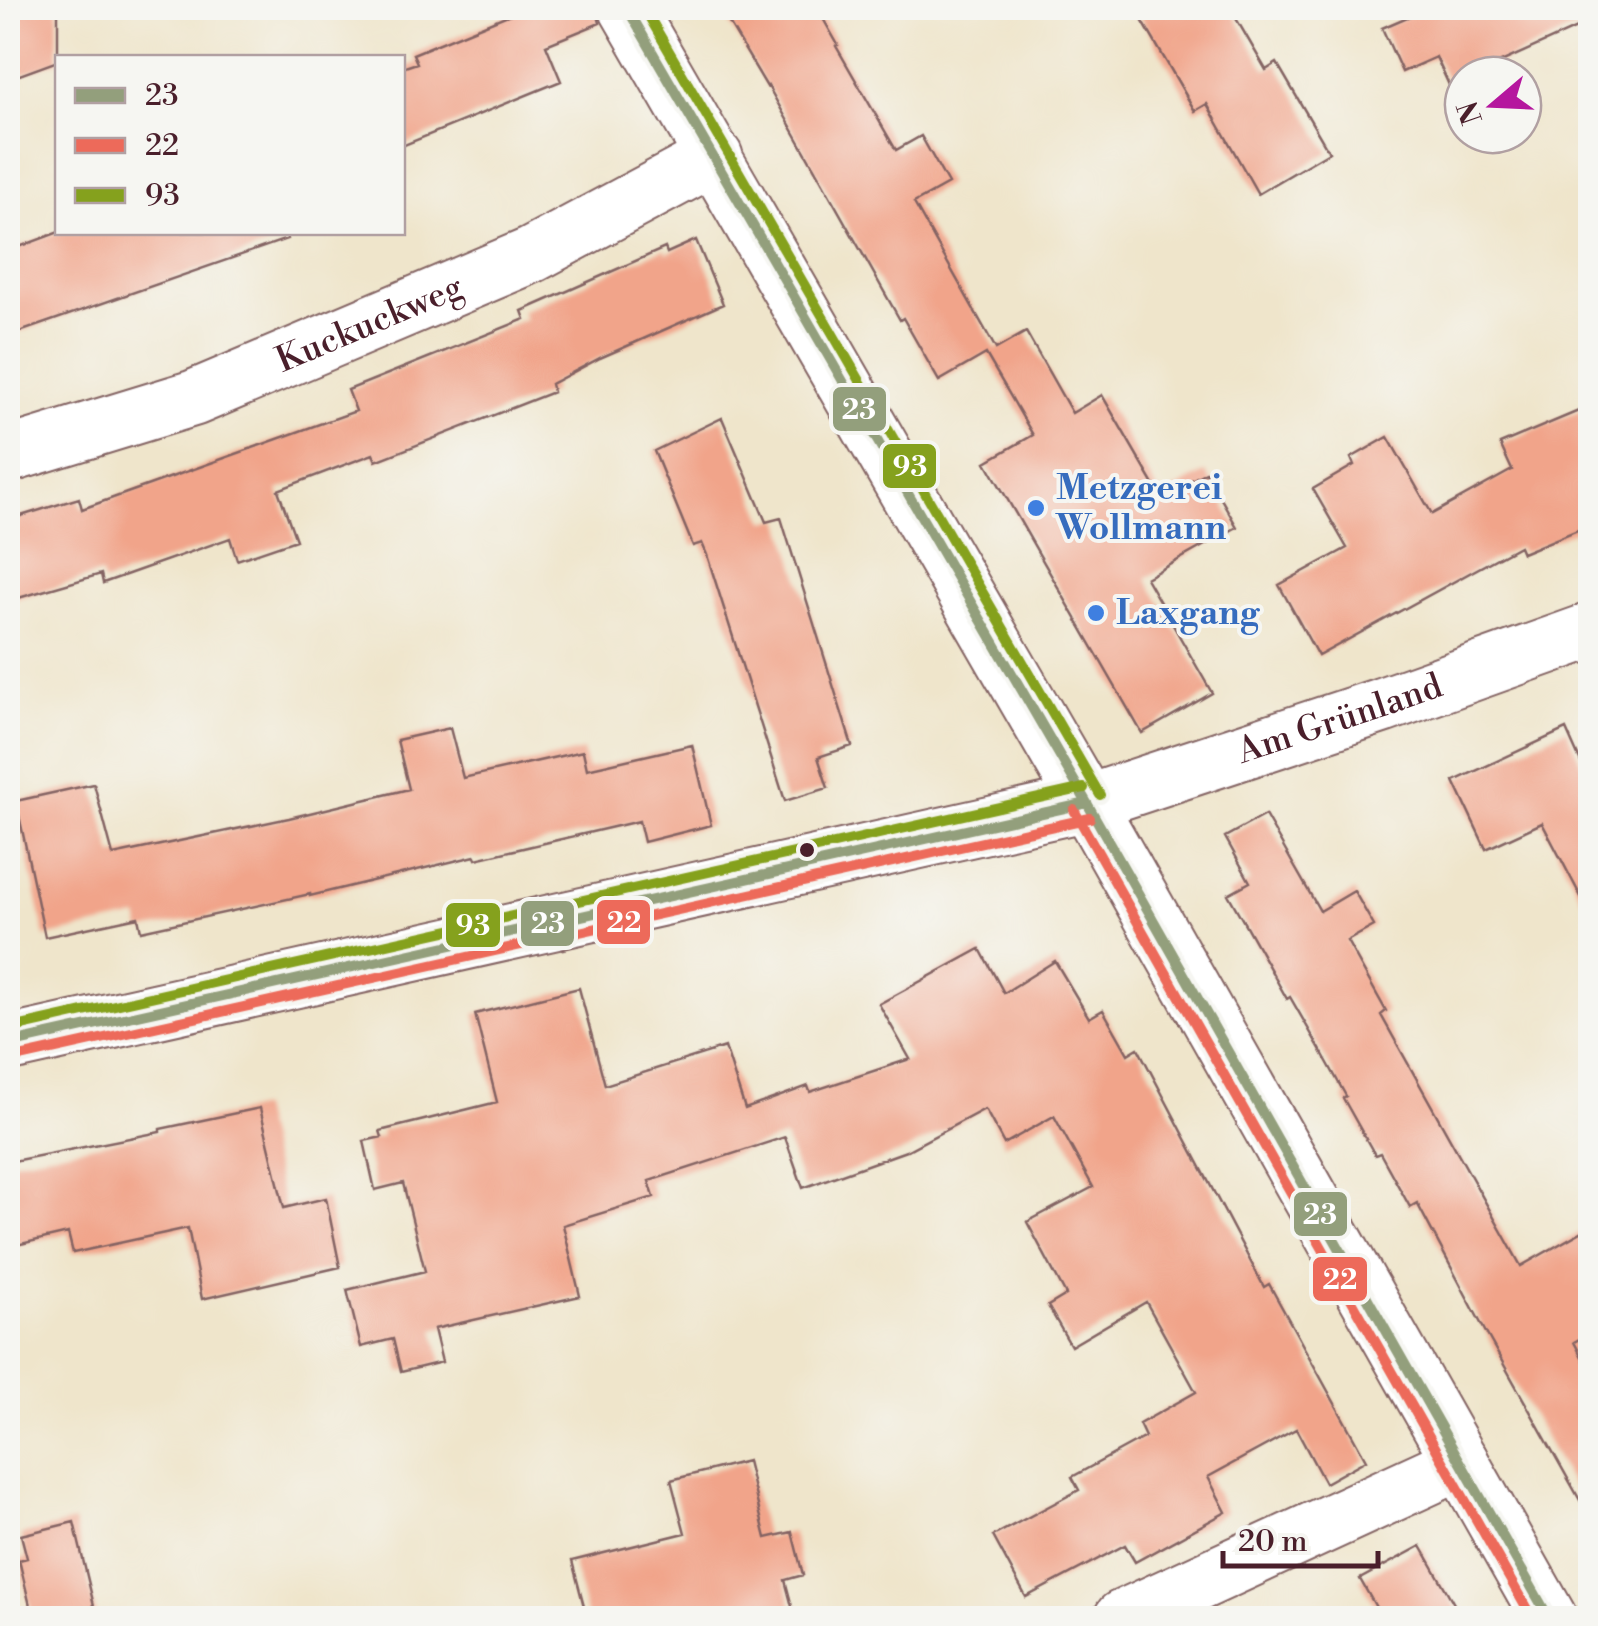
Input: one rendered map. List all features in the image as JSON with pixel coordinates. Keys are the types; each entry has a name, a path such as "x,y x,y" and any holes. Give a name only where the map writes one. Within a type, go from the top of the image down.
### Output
{"street":[{"path":"628,8 1087,803 1549,1618"},
{"name":"Kuckuckweg","path":"8,455 194,398 532,255 714,157"},
{"name":"Am Grünland","path":"8,1044 1087,803 1383,705 1590,631"},
{"path":"1122,1618 1461,1462"}],"building":[{"path":"8,8 58,8 55,62 17,76 8,51"},
{"path":"525,8 596,8 600,23 546,45 561,81 405,145 405,67 417,63 413,54"},
{"path":"720,8 817,8 896,150 921,136 948,184 914,203 996,349 1026,332 1072,413 1102,395 1161,497 1206,472 1237,527 1146,578 1212,693 1142,733 986,462 1033,435 986,354 939,381"},
{"path":"1135,8 1230,8 1266,70 1277,63 1329,152 1258,194 1207,104 1195,111"},
{"path":"1428,8 1590,8 1590,22 1517,55 1443,55 1443,72 1436,57 1402,72 1382,28"},
{"path":"55,233 286,235 287,239 8,336 8,251"},
{"path":"696,240 723,304 600,358 551,384 553,392 376,461 373,454 278,490 296,540 237,560 230,538 103,583 101,574 8,601 8,520 79,498 82,509 356,411 348,390 525,319 522,311 665,248 667,253"},
{"path":"1581,410 1590,431 1590,525 1522,553 1519,546 1318,656 1279,585 1347,548 1313,489 1354,465 1351,458 1388,437 1432,514 1512,470 1500,444"},
{"path":"722,418 766,522 781,518 852,746 818,757 828,788 785,801 707,555 702,543 693,546 654,451"},
{"path":"450,728 463,778 583,751 587,769 692,745 711,825 644,842 639,821 141,931 138,917 45,937 16,801 94,784 113,855 409,789 397,740"},
{"path":"1566,729 1590,783 1590,914 1542,823 1486,849 1454,781"},
{"path":"1265,815 1320,911 1354,891 1374,926 1347,941 1386,1011 1381,1015 1521,1266 1590,1227 1590,1333 1574,1342 1590,1372 1590,1518 1417,1203 1410,1207 1380,1153 1375,1155 1320,1049 1228,894 1250,882 1225,837"},
{"path":"980,949 1004,993 1055,961 1089,1018 1103,1010 1128,1054 1138,1048 1264,1287 1269,1284 1366,1460 1325,1483 1296,1429 1208,1477 1226,1512 1135,1562 1125,1545 1026,1597 993,1536 1079,1490 1072,1477 1145,1437 1139,1424 1196,1392 1146,1302 1071,1346 1048,1306 1066,1295 1027,1222 1093,1187 1054,1116 1004,1144 985,1109 906,1151 803,1188 785,1137 649,1181 654,1197 563,1225 580,1296 434,1329 442,1362 401,1372 393,1339 361,1347 347,1290 425,1271 403,1183 375,1190 364,1141 382,1137 380,1131 497,1102 475,1014 579,988 605,1085 725,1047 745,1109 808,1086 810,1092 910,1059 879,1004"},
{"path":"260,1108 284,1208 326,1198 340,1267 202,1299 188,1228 73,1253 68,1233 8,1247 8,1162"},
{"path":"747,1461 766,1538 792,1532 803,1575 785,1580 795,1618 587,1618 572,1561 685,1533 671,1480"},
{"path":"74,1522 97,1618 33,1618 19,1560 27,1558 21,1535"},
{"path":"1421,1546 1462,1618 1382,1618 1360,1579"}],"transit line":[{"name":"23","path":"627,8 1087,803 1549,1618"},
{"name":"93","path":"644,8 1100,795"},
{"name":"93","path":"8,1029 1084,788"},
{"name":"23","path":"8,1044 1087,803"},
{"name":"22","path":"1074,810 1532,1618"},
{"name":"22","path":"11,1059 1090,818"}],"place":[{"name":"Metzgerei Wollmann","path":"1036,508"},
{"name":"Laxgang","path":"1096,613"}]}
